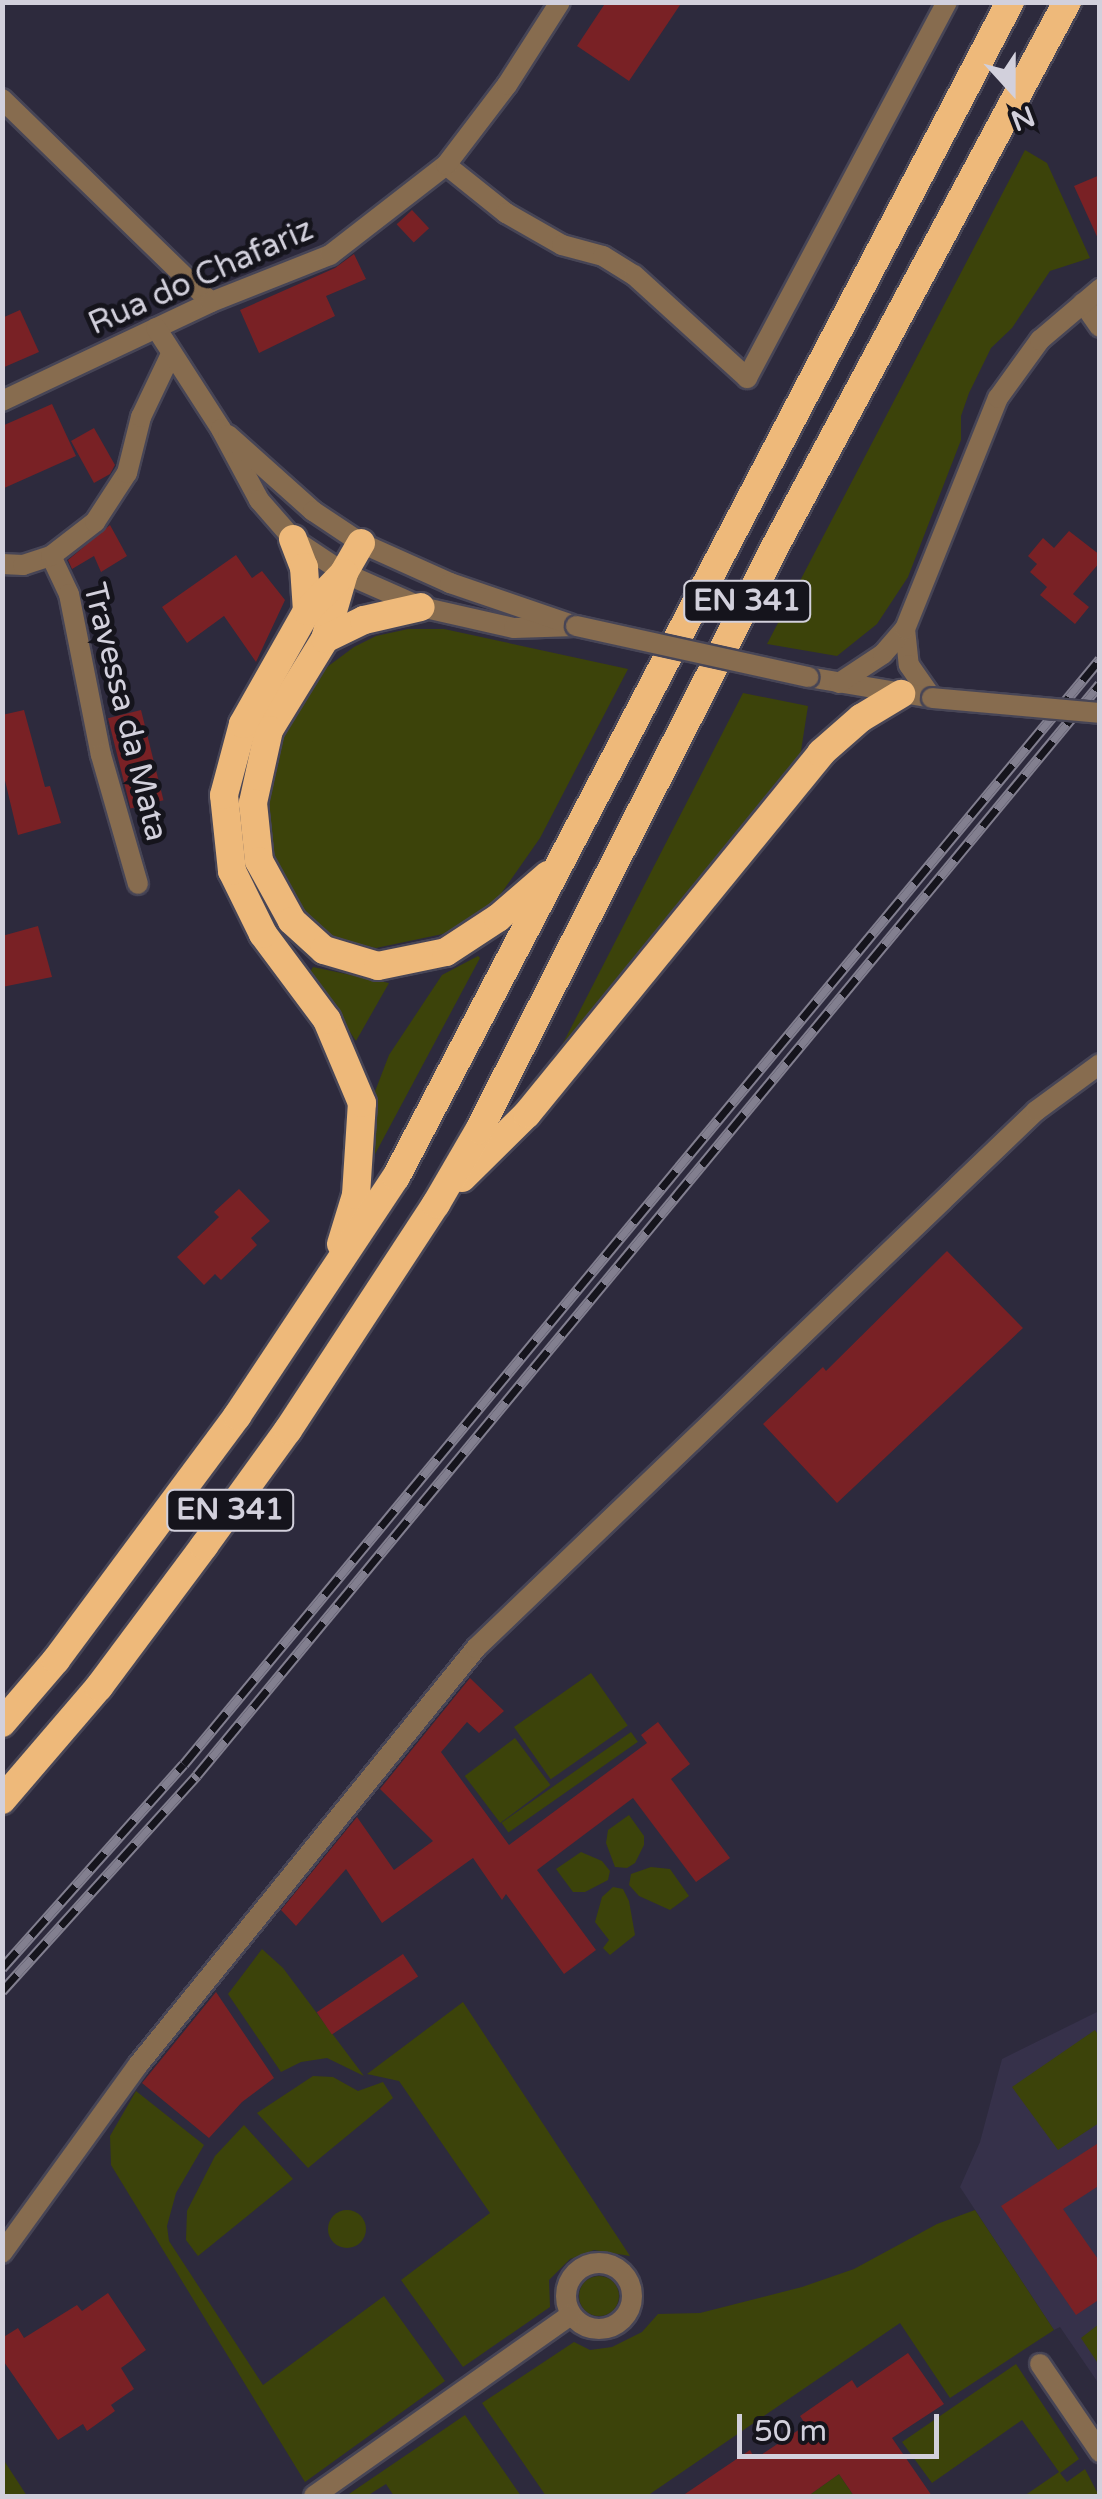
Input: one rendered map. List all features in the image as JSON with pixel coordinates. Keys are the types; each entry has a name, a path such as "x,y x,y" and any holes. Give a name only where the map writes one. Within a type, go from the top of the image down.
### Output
{"highway":[{"name":"EN 341","path":"2,1723 150,1535 396,1177 1010,2"},
{"name":"EN 341","path":"2,1800 98,1687 204,1546 298,1415 436,1204 479,1130 778,541 1067,2"},
{"path":"293,539 304,567 307,610"},
{"path":"361,543 344,573 325,640 269,730 253,803 259,861 292,921 324,950 378,966 429,956 446,952 498,918 560,866"},
{"path":"330,1278 356,1196 362,1102 327,1020 263,934 232,871 224,795 243,724 307,610 344,573"},
{"path":"325,640 364,620 420,606"},
{"path":"436,1204 527,1114 821,754 861,718 901,694"}],"street":[{"name":"Rua do Chafariz","path":"2,401 211,302 330,255 446,165 507,85 560,2"},
{"path":"446,165 520,221 562,246 603,256 634,275 748,378 946,2"},
{"path":"2,100 211,302"},
{"path":"839,683 884,654 906,629 998,398 1040,340 1100,289"},
{"path":"1083,304 1100,327"},
{"path":"156,328 221,429 251,488 293,539 344,573 420,606 514,628 576,626"},
{"path":"2,564 23,565 51,556 95,522 127,473 142,417 171,354"},
{"path":"221,429 313,511 361,543 450,583 526,605 576,626 901,694 1100,713"},
{"name":"Travessa da Mata","path":"51,556 70,594 101,755 138,884"},
{"path":"906,629 908,665 932,698"},
{"path":"884,654 890,677 901,694"},
{"path":"2,2253 138,2065 476,1648 1036,1112 1100,1064"},
{"path":"314,2496 571,2315"},
{"path":"1040,2364 1100,2452"}],"shaded area":[{"path":"1099,2011 1099,2384 1060,2327 1054,2330 960,2187 980,2142 1002,2059"}],"green space":[{"path":"1025,150 1047,163 1090,258 1050,271 1012,328 991,348 969,393 961,416 961,440 908,577 877,624 837,656 767,644"},
{"path":"408,629 444,629 628,669 540,838 486,915 457,931 376,948 331,938 297,906 270,849 268,804 283,728 319,673 376,636"},
{"path":"743,693 808,706 800,757 563,1054 558,1053"},
{"path":"478,956 374,1156 374,1094 389,1055 442,975"},
{"path":"313,967 389,983 356,1041 310,972"},
{"path":"591,1673 628,1725 551,1779 514,1727"},
{"path":"631,1732 638,1742 508,1832 502,1823"},
{"path":"515,1738 551,1785 500,1823 465,1776"},
{"path":"629,1815 644,1836 644,1845 635,1863 627,1868 615,1867 606,1843 608,1830"},
{"path":"581,1852 602,1861 610,1871 608,1880 585,1892 573,1892 556,1869"},
{"path":"651,1867 670,1869 689,1896 670,1910 639,1896 629,1885 631,1874"},
{"path":"613,1887 623,1889 629,1901 635,1935 610,1955 603,1948 609,1940 595,1922 602,1897"},
{"path":"262,1949 283,1968 364,2076 327,2058 301,2062 281,2072 228,1994"},
{"path":"463,2002 630,2256 594,2250 570,2259 549,2280 550,2307 463,2367 401,2280 490,2213 399,2081 367,2074"},
{"path":"1095,2030 1099,2036 1099,2123 1058,2150 1012,2087"},
{"path":"313,2076 333,2077 358,2091 383,2082 393,2098 308,2168 257,2113"},
{"path":"136,2091 204,2145 176,2193 167,2226 169,2241 263,2385 384,2296 445,2381 305,2482 111,2165 110,2136"},
{"path":"244,2125 293,2179 198,2256 186,2240 187,2211 215,2156"},
{"path":"347,2210 361,2215 366,2229 361,2243 347,2248 333,2243 328,2229 333,2215"},
{"path":"975,2210 1054,2330 950,2398 900,2323 647,2496 546,2496 482,2403 574,2342 590,2350 612,2347 642,2332 658,2314 700,2313 802,2287 854,2269 937,2224"},
{"path":"599,2276 613,2282 619,2296 613,2310 599,2316 585,2310 579,2296 585,2282"},
{"path":"1099,2324 1099,2365 1081,2338"},
{"path":"1016,2364 1079,2459 1060,2473 1067,2482 1085,2469 1099,2496 1024,2496 1059,2472 1022,2420 932,2483 902,2442"},
{"path":"465,2415 521,2496 394,2496 386,2484 367,2496 346,2496"},
{"path":"3,2459 27,2496 3,2496"},
{"path":"839,2474 854,2496 808,2496"}],"building":[{"path":"606,2 682,2 629,81 577,46"},
{"path":"1100,175 1100,243 1074,186"},
{"path":"412,210 429,228 414,243 397,224"},
{"path":"354,254 366,279 326,296 335,316 259,353 240,310 335,268"},
{"path":"20,310 39,352 2,368 2,318"},
{"path":"52,404 76,456 2,489 2,426"},
{"path":"94,428 115,465 110,474 94,483 71,441"},
{"path":"110,525 127,556 101,572 94,556 72,569 68,560"},
{"path":"1069,531 1100,555 1100,562 1073,594 1089,607 1075,624 1040,595 1047,587 1030,572 1037,564 1028,556 1043,538 1054,548"},
{"path":"236,555 252,578 262,571 285,600 256,662 224,616 187,643 162,607"},
{"path":"24,710 45,787 50,786 61,823 18,835 2,768 2,715"},
{"path":"141,710 163,800 131,808 108,718"},
{"path":"38,926 52,977 2,987 2,936"},
{"path":"239,1189 270,1221 251,1238 257,1245 221,1280 215,1274 204,1285 177,1257 219,1217 214,1212"},
{"path":"947,1251 1023,1328 837,1503 763,1424 823,1367 826,1371"},
{"path":"470,1678 504,1711 479,1733 467,1722 441,1752 509,1845 647,1743 641,1735 658,1722 690,1764 671,1779 730,1858 696,1882 633,1798 537,1870 596,1950 564,1974 506,1894 502,1900 473,1858 382,1923 346,1869 296,1926 281,1910 357,1817 394,1870 433,1841 380,1789"},
{"path":"403,1954 418,1976 332,2035 317,2012"},
{"path":"216,1992 274,2078 242,2102 209,2138 142,2083"},
{"path":"1100,2142 1100,2185 1063,2209 1100,2262 1100,2299 1076,2315 1001,2206"},
{"path":"108,2293 146,2350 121,2368 134,2389 111,2405 115,2411 87,2431 83,2424 58,2440 2,2359 2,2338 18,2328 24,2338 77,2305 82,2311"},
{"path":"908,2353 944,2404 892,2438 932,2496 854,2496 839,2474 808,2496 682,2496 750,2450 755,2459 806,2425 800,2416 852,2380 857,2388"}],"railway":[{"path":"2,1968 184,1764 1100,659"},
{"path":"2,1991 197,1775 1100,684"}]}
